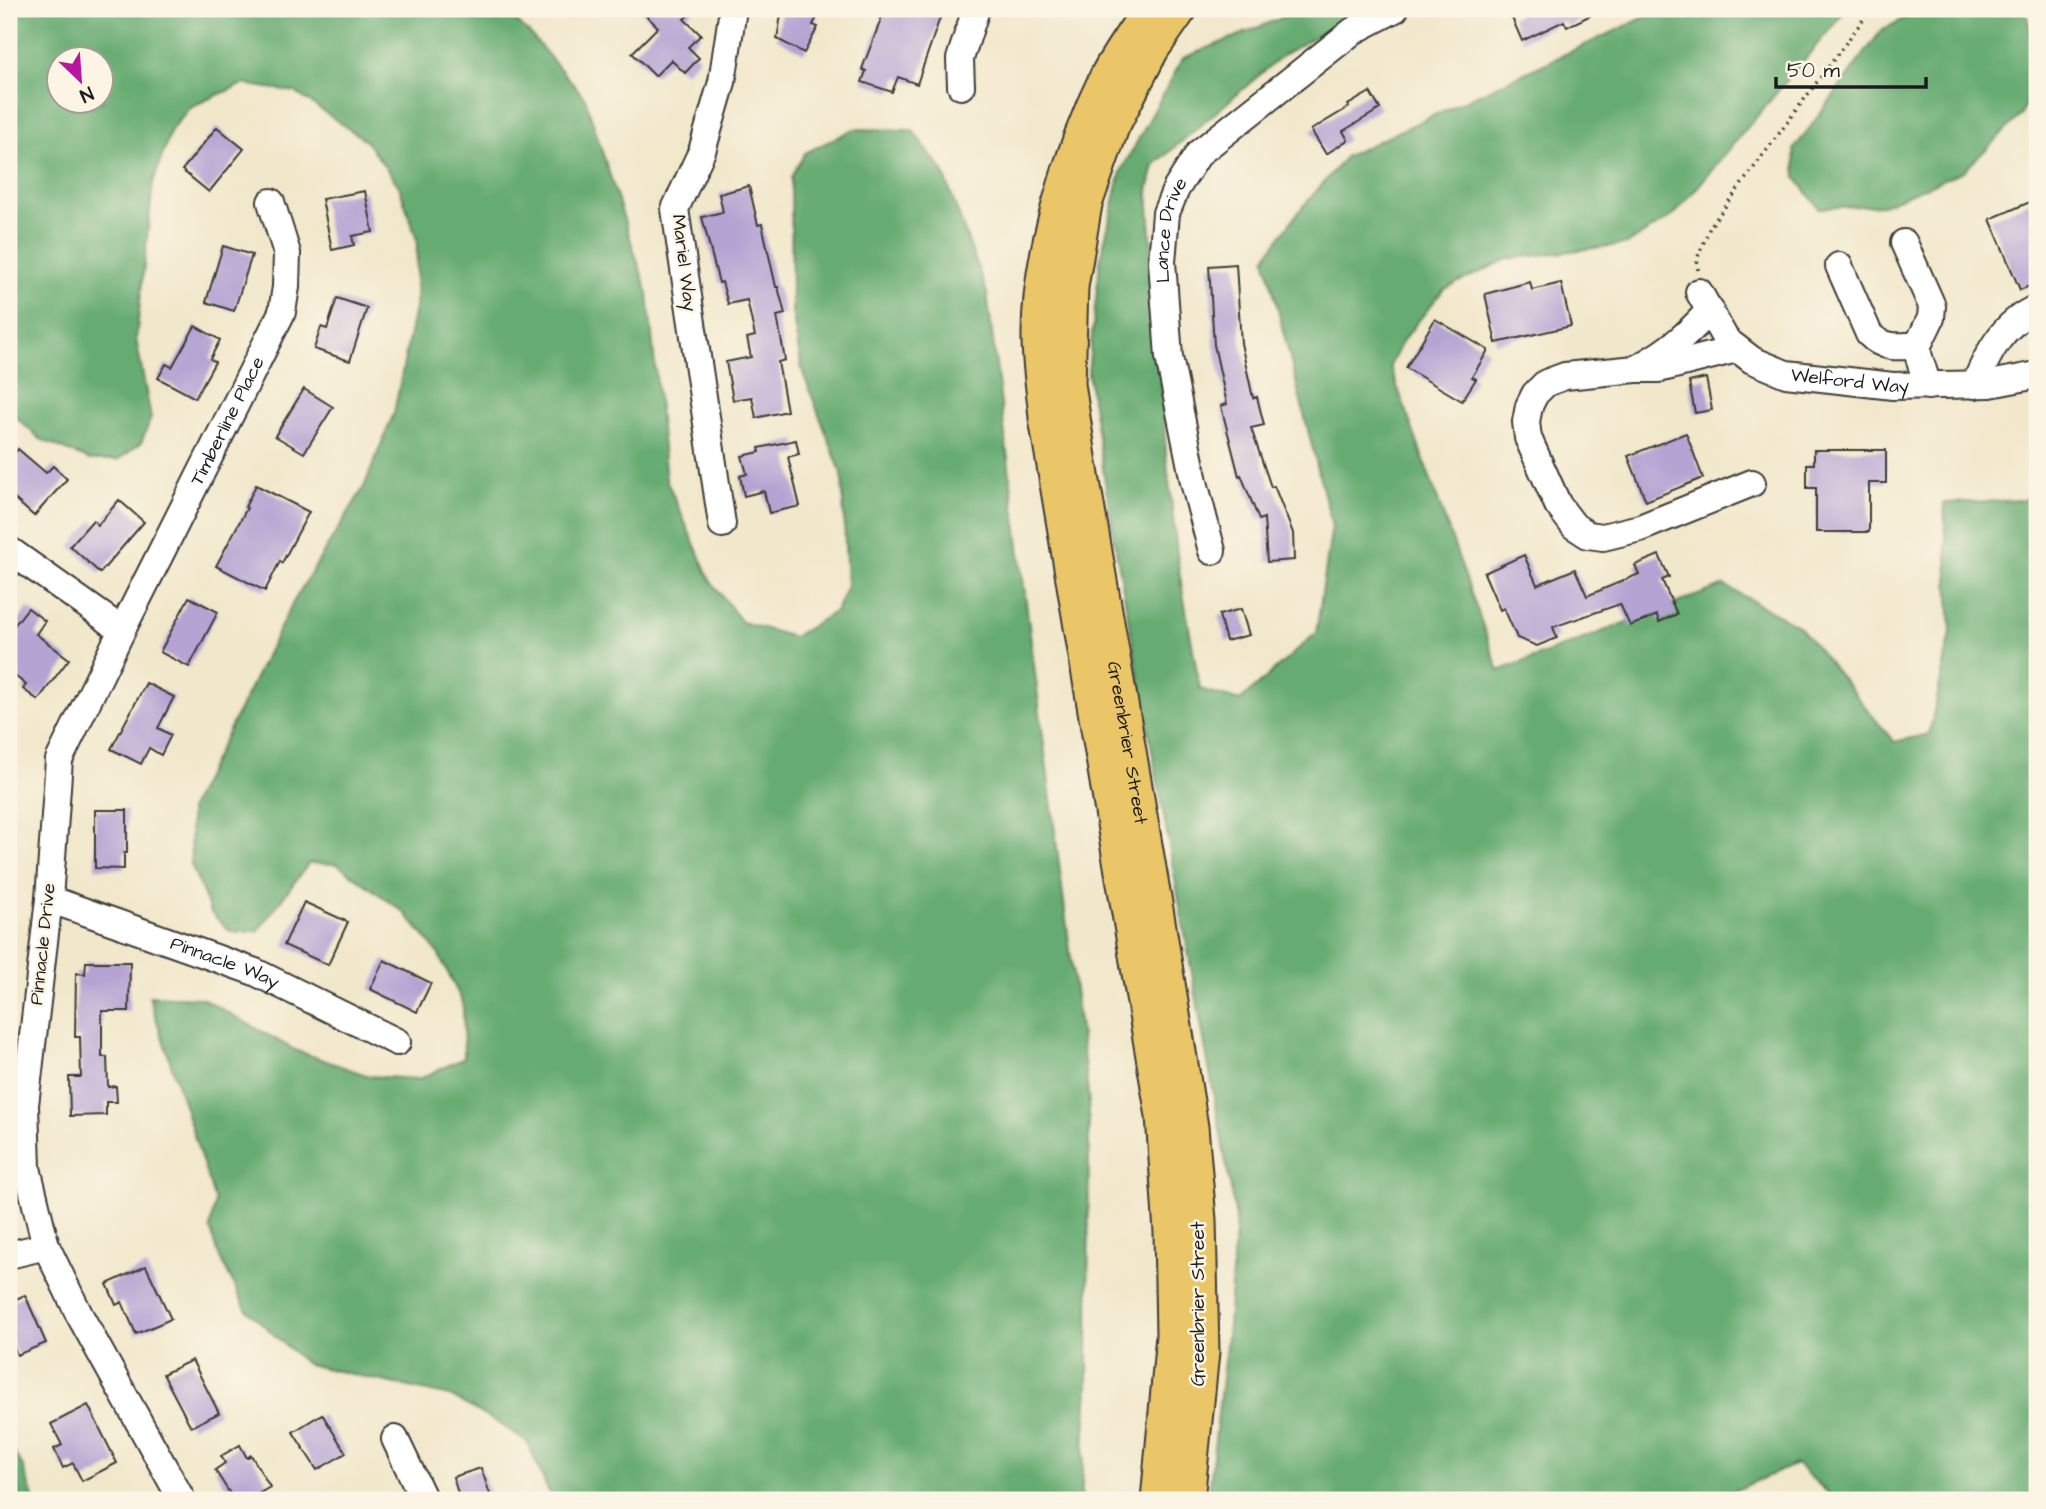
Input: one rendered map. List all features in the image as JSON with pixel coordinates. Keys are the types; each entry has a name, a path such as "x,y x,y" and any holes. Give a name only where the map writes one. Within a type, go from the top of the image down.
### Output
{"main road":[{"name":"Greenbrier Street","path":"1150,9 1108,74 1077,145 1044,275 1039,338 1046,418 1174,1104 1199,1220 1202,1352 1186,1500"},
{"name":"Greenbrier Street","path":"1158,1500 1173,1335 1171,1233 1174,1104 1154,894 1068,384 1071,287 1085,204 1112,127 1152,49 1180,9"}],"street":[{"name":"Mariel Way","path":"722,524 675,209 702,151 722,82 733,9"},
{"path":"961,86 960,59 976,9"},
{"name":"Lance Drive","path":"1212,551 1194,482 1170,357 1162,262 1166,213 1176,189 1199,153 1353,31 1395,9"},
{"name":"Timberline Place","path":"122,631 282,312 287,253 271,202"},
{"path":"1904,243 1931,306 1931,318 1918,345 1918,354 1928,386"},
{"path":"1839,266 1869,334 1876,342 1888,347 1918,345"},
{"path":"1636,369 1661,355 1687,335 1705,301"},
{"name":"Welford Way","path":"1705,301 1726,340 1752,360 1786,374 1893,386 1990,384 2037,375"},
{"path":"1975,385 1986,357 2002,332 2037,308"},
{"path":"1737,348 1659,369 1565,376 1546,383 1535,394 1526,422 1528,438 1558,505 1574,526 1588,535 1603,537 1640,528 1752,483"},
{"path":"9,550 122,631"},
{"name":"Pinnacle Drive","path":"122,631 59,760 49,899 25,1105 27,1168 46,1246 79,1314 182,1500"},
{"name":"Pinnacle Way","path":"49,899 255,972 397,1042"},
{"path":"9,1255 46,1246"},
{"path":"395,1439 424,1500"}],"path":[{"path":"1705,301 1697,259 1710,227 1871,9"}],"green space":[{"path":"9,9 503,9 530,34 585,98 648,294 666,479 710,580 742,622 793,637 836,611 847,586 842,475 802,370 792,312 791,177 805,153 854,129 912,130 943,171 987,293 1089,1101 1088,1387 1081,1500 552,1500 528,1443 500,1424 450,1396 306,1364 246,1309 219,1256 210,1228 215,1201 149,996 202,998 295,1050 369,1076 419,1079 464,1058 463,1003 438,953 405,913 337,864 309,863 258,931 231,932 211,913 191,864 190,808 292,604 364,487 394,413 416,303 417,240 399,186 365,140 295,92 243,84 190,107 171,130 153,183 136,339 151,418 141,443 118,460 90,460 40,439 9,411"},
{"path":"1303,9 1364,9 1283,55 1154,165 1148,191 1166,453 1179,571 1200,689 1240,701 1316,633 1332,526 1265,258 1296,215 1346,156 1662,9 1847,9 1674,215 1627,244 1508,259 1444,289 1403,340 1390,366 1499,671 1724,585 1800,627 1894,742 1929,734 1951,633 1944,503 2023,500 2037,492 2037,1500 1836,1500 1796,1464 1713,1500 1208,1500 1228,1327 1236,1218 1114,539 1088,373 1100,261 1121,171 1183,58"},
{"path":"1921,9 2020,9 2028,18 2037,73 2021,115 1964,171 1883,205 1819,208 1796,178 1794,149 1881,31"},
{"path":"9,1445 23,1467 34,1500 9,1500"}],"building":[{"path":"639,9 695,9 684,19 701,35 688,47 699,58 685,73 671,60 655,76 632,53 658,27"},
{"path":"782,9 821,9 813,25 818,27 804,53 777,39"},
{"path":"885,9 943,9 917,84 898,77 892,92 862,82 866,71 862,69"},
{"path":"1531,9 1603,9 1567,27 1564,21 1522,41 1512,18"},
{"path":"1370,92 1380,109 1343,131 1348,140 1326,154 1311,130"},
{"path":"217,127 244,149 209,192 182,170"},
{"path":"749,186 758,225 762,224 785,314 777,316 785,360 778,362 787,411 756,418 752,397 733,400 726,362 751,357 747,338 755,336 747,300 728,304 722,282 719,283 702,217 723,212 719,194"},
{"path":"365,191 373,232 352,236 354,245 332,250 322,199"},
{"path":"2037,199 2037,283 2020,290 1990,219"},
{"path":"223,246 252,255 234,311 206,302"},
{"path":"1236,264 1241,343 1253,398 1257,397 1264,425 1251,428 1271,487 1274,486 1293,533 1294,560 1267,562 1264,518 1259,520 1241,475 1239,476 1221,406 1227,404 1214,345 1209,266"},
{"path":"1530,282 1532,290 1561,283 1571,326 1496,343 1485,294"},
{"path":"337,298 367,308 350,361 314,349 321,327 327,329"},
{"path":"1435,319 1488,350 1472,377 1476,379 1462,401 1406,368"},
{"path":"195,326 220,340 210,359 215,362 195,398 158,378 166,364 172,367"},
{"path":"1706,378 1712,410 1695,413 1689,382"},
{"path":"304,389 333,407 304,453 275,436"},
{"path":"1686,433 1703,478 1646,501 1628,456"},
{"path":"796,440 799,454 788,457 800,506 769,513 764,491 744,496 740,476 747,474 742,456 760,452 759,448"},
{"path":"18,449 46,473 53,466 67,479 34,516 9,494 9,460"},
{"path":"1814,450 1886,450 1886,483 1869,483 1869,532 1816,532 1816,488 1807,488 1807,464 1814,464"},
{"path":"256,485 309,512 265,591 216,566 247,508 245,507"},
{"path":"119,500 144,522 100,573 70,546 93,520 98,525"},
{"path":"1524,555 1537,585 1575,569 1587,596 1639,574 1635,565 1659,555 1669,577 1662,580 1677,614 1659,622 1657,615 1630,626 1620,604 1553,627 1557,638 1537,646 1517,638 1504,608 1500,610 1484,573"},
{"path":"189,597 218,612 189,667 160,652"},
{"path":"28,608 45,621 36,634 69,659 38,700 23,689 26,685 9,671 9,632"},
{"path":"1241,609 1249,635 1226,641 1219,615"},
{"path":"146,683 174,697 158,728 171,735 161,755 149,748 141,764 111,749"},
{"path":"95,810 127,810 127,853 124,853 124,869 95,868"},
{"path":"304,902 348,922 328,965 284,945"},
{"path":"384,960 431,983 417,1012 370,989"},
{"path":"86,962 130,962 129,1011 102,1011 102,1057 107,1057 108,1087 116,1086 117,1102 106,1102 106,1115 70,1116 69,1077 81,1077 80,1037 75,1037 76,973 85,974"},
{"path":"146,1266 171,1319 136,1334 122,1302 116,1305 107,1284"},
{"path":"25,1295 46,1343 17,1355 9,1336 9,1302"},
{"path":"192,1360 219,1413 191,1427 163,1374"},
{"path":"88,1405 117,1463 82,1481 73,1463 63,1468 54,1449 62,1445 51,1424"},
{"path":"322,1414 346,1453 317,1470 293,1432"},
{"path":"240,1445 247,1458 251,1455 270,1487 248,1500 234,1500 215,1470 225,1463 221,1456"},
{"path":"481,1468 492,1500 460,1500 453,1477"}]}
